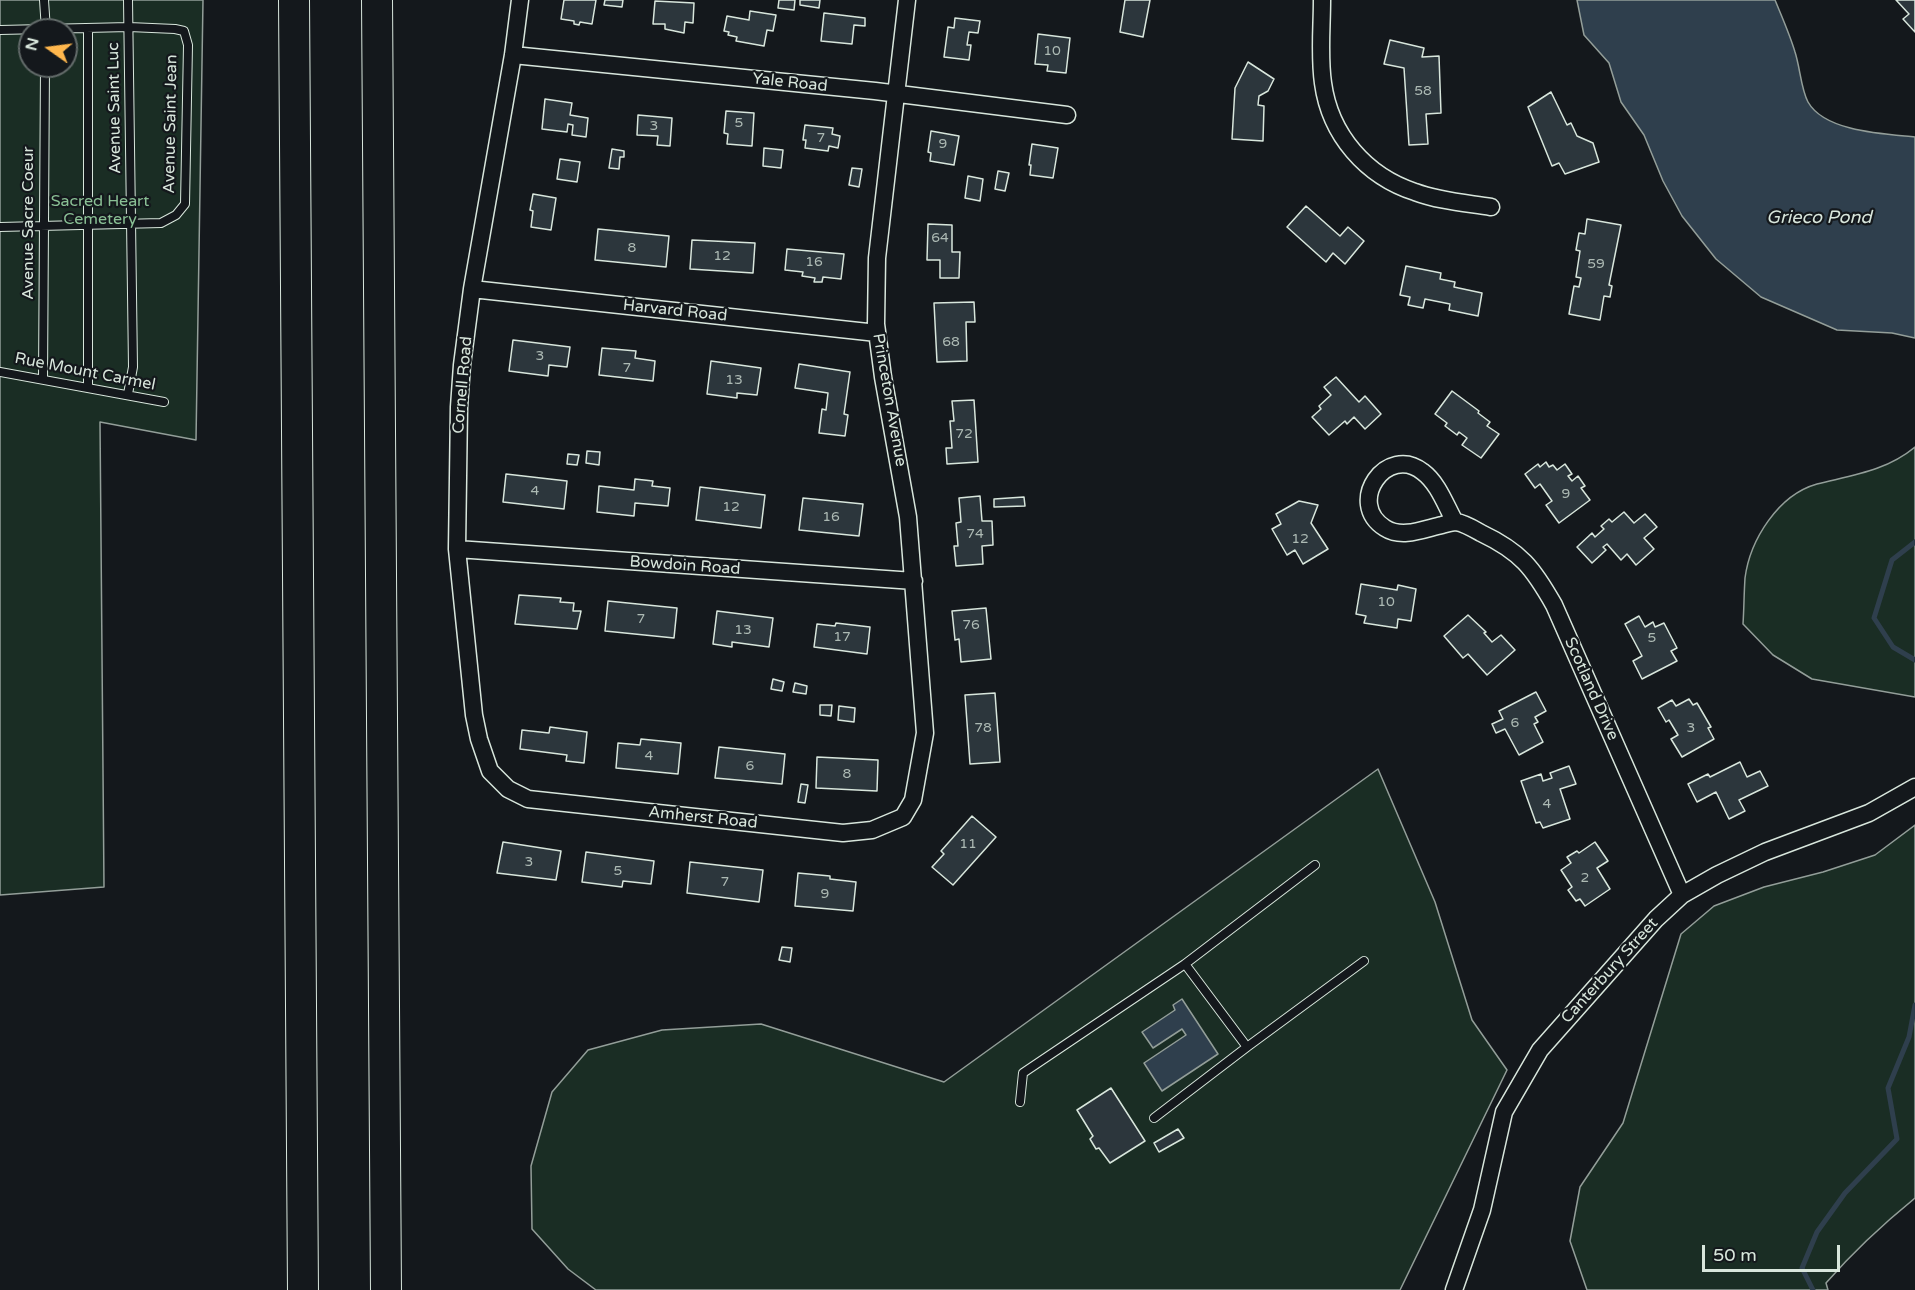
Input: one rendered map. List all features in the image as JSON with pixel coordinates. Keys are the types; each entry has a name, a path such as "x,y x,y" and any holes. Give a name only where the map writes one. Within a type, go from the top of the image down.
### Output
{"highway":[{"path":"294,0 303,1290"},
{"path":"377,0 386,1290"}],"street":[{"name":"Cornell Road","path":"490,771 481,747 474,715 457,549 459,407 472,289 513,55 520,0"},
{"name":"Princeton Avenue","path":"907,0 878,258 877,333 908,517 926,733 913,800"},
{"path":"1322,0 1323,82 1328,106 1345,141 1374,172 1393,184 1441,199 1491,207"},
{"name":"Yale Road","path":"513,55 897,94 1067,115"},
{"name":"Harvard Road","path":"472,289 877,333"},
{"path":"1396,466 1418,468 1430,478 1455,522 1405,534 1391,532 1379,524 1371,512 1369,498 1372,483 1382,472 1396,466"},
{"name":"Scotland Drive","path":"1455,522 1485,534 1514,551 1543,585 1554,605 1682,895"},
{"name":"Bowdoin Road","path":"457,549 914,581"},
{"name":"Amherst Road","path":"490,771 508,789 528,799 843,833 872,830 903,817 913,800"},
{"name":"Canterbury Street","path":"1454,1290 1482,1210 1504,1112 1540,1050 1656,919 1682,895 1717,875 1765,852 1869,813 1915,787"}],"lane":[{"path":"44,0 45,18"},
{"name":"Avenue Saint Luc","path":"128,0 133,368 128,394"},
{"path":"78,28 129,27"},
{"name":"Avenue Saint Jean","path":"129,27 184,31 188,45 185,204 176,215 161,223 132,225"},
{"path":"88,28 88,388"},
{"path":"0,30 18,30"},
{"name":"Avenue Sacre Coeur","path":"43,380 45,78"},
{"path":"0,227 132,225"},
{"name":"Rue Mount Carmel","path":"0,372 164,402"},
{"path":"1020,1102 1023,1073 1185,963 1315,865"},
{"path":"1154,1118 1364,961"},
{"path":"1185,963 1247,1047"}],"green space":[{"name":"Sacred Heart Cemetery","path":"0,0 203,0 196,440 100,422 104,887 0,895"},
{"path":"1915,447 1915,697 1812,679 1773,655 1743,624 1745,578 1753,549 1768,521 1790,498 1817,484 1881,467"},
{"path":"1378,769 1435,902 1472,1020 1507,1070 1400,1290 596,1290 568,1269 532,1229 531,1166 552,1092 588,1050 662,1030 761,1024 944,1082"},
{"path":"1915,825 1915,1198 1847,1260 1826,1283 1828,1290 1587,1290 1570,1241 1580,1187 1623,1123 1681,934 1714,906 1764,887 1823,872 1875,855"}],"water":[{"name":"Grieco Pond","path":"1577,0 1775,0 1797,58 1806,97 1816,112 1828,120 1857,130 1915,137 1915,338 1892,333 1837,330 1761,297 1716,259 1682,216 1663,181 1644,135 1621,102 1609,63 1584,35"},
{"path":"1182,999 1218,1054 1162,1091 1144,1063 1186,1035 1182,1029 1153,1048 1142,1032 1175,1010 1173,1005"}],"building":[{"path":"564,0 596,0 592,24 580,22 579,25 574,24 574,21 561,19"},
{"path":"605,0 623,0 622,7 604,5"},
{"path":"779,0 795,0 794,10 778,8"},
{"path":"800,0 820,0 819,8 800,5"},
{"path":"1125,0 1150,0 1143,37 1120,32"},
{"path":"1896,0 1915,0 1915,32 1903,19 1909,14"},
{"path":"655,1 694,3 693,23 685,22 684,33 665,29 665,24 653,24"},
{"path":"750,11 776,15 773,31 767,30 764,46 736,41 737,37 728,35 729,32 724,31 727,16 749,20"},
{"path":"824,13 865,18 865,26 854,25 852,44 821,41"},
{"path":"955,18 980,21 978,33 969,32 967,45 971,45 969,60 944,57 948,27 954,28"},
{"path":"1038,34 1070,38 1066,73 1047,71 1048,65 1035,64"},
{"path":"1390,40 1424,48 1422,57 1439,56 1441,113 1426,114 1428,144 1409,145 1404,68 1384,64"},
{"path":"1248,62 1274,79 1268,91 1259,96 1258,105 1264,106 1263,141 1232,139 1235,88"},
{"path":"1551,92 1567,125 1571,123 1577,136 1593,143 1599,162 1565,174 1559,163 1552,166 1528,107"},
{"path":"545,99 572,103 570,115 588,118 586,137 572,135 573,125 568,124 567,132 542,129"},
{"path":"726,111 754,113 752,146 727,144 728,134 724,133"},
{"path":"638,115 672,118 670,146 657,145 658,136 637,135"},
{"path":"805,125 833,128 832,134 840,136 838,148 829,146 828,151 805,148 806,140 803,140"},
{"path":"931,131 959,136 954,165 930,161 931,153 928,152"},
{"path":"1032,144 1058,148 1053,178 1030,175"},
{"path":"764,148 783,150 781,168 763,166"},
{"path":"612,149 624,151 624,157 620,157 619,169 609,168"},
{"path":"560,159 580,162 577,182 557,179"},
{"path":"852,168 862,169 859,187 849,185"},
{"path":"998,171 1009,173 1005,191 995,189"},
{"path":"968,176 983,179 980,201 965,198"},
{"path":"533,194 556,198 551,230 531,227 533,211 530,210"},
{"path":"1306,206 1340,236 1348,227 1364,241 1345,264 1333,253 1326,262 1287,227"},
{"path":"1587,219 1621,225 1609,285 1612,286 1610,297 1604,296 1600,320 1569,314 1574,286 1579,287 1581,278 1576,277 1580,251 1576,250 1579,233 1585,234"},
{"path":"928,224 952,225 952,252 960,252 959,278 940,278 940,260 927,260"},
{"path":"598,229 669,236 666,267 595,260"},
{"path":"692,240 755,243 753,273 690,269"},
{"path":"787,249 844,254 841,279 823,277 822,282 814,282 815,278 802,276 803,272 785,270"},
{"path":"1406,266 1441,273 1440,279 1455,282 1454,287 1482,293 1478,316 1449,310 1450,304 1425,299 1423,308 1408,305 1410,297 1400,295"},
{"path":"974,302 975,322 966,322 967,361 937,362 934,303"},
{"path":"513,340 570,347 567,367 549,365 548,376 509,371"},
{"path":"602,348 636,351 635,358 655,361 653,381 599,375"},
{"path":"711,361 761,368 757,395 737,393 737,398 707,394"},
{"path":"799,364 850,372 844,414 848,415 845,436 819,433 822,409 826,410 828,393 795,388"},
{"path":"1336,377 1359,402 1365,396 1381,414 1365,429 1354,417 1347,424 1345,421 1329,435 1312,417 1321,409 1319,406 1331,395 1324,387"},
{"path":"1452,391 1479,411 1478,413 1490,422 1487,426 1499,434 1481,458 1462,445 1467,438 1459,432 1457,435 1445,426 1447,423 1435,414"},
{"path":"974,400 978,462 947,464 946,448 952,448 950,421 954,421 952,401"},
{"path":"587,451 600,452 599,465 586,463"},
{"path":"568,454 579,455 577,465 567,464"},
{"path":"1546,462 1549,467 1553,465 1557,470 1565,464 1572,474 1568,476 1572,481 1578,476 1585,486 1581,488 1590,500 1559,523 1546,505 1552,501 1540,484 1535,488 1525,474 1538,464 1540,467"},
{"path":"506,474 567,481 564,509 503,502"},
{"path":"635,479 653,481 652,486 670,488 668,506 635,503 634,516 597,512 599,486 634,490"},
{"path":"700,487 765,495 761,528 696,520"},
{"path":"980,496 982,521 992,521 993,545 982,546 983,564 956,566 954,546 958,546 956,523 961,522 959,498"},
{"path":"1024,497 1025,506 994,507 994,499"},
{"path":"803,498 863,504 859,536 799,530"},
{"path":"1299,501 1318,505 1311,523 1328,549 1303,564 1295,550 1287,555 1272,529 1281,524 1276,514"},
{"path":"1624,512 1634,523 1645,514 1657,527 1644,538 1654,549 1636,565 1627,554 1621,560 1607,544 1603,547 1606,550 1592,563 1577,547 1592,533 1595,537 1604,529 1601,526 1609,519 1612,522"},
{"path":"1361,584 1397,590 1398,585 1416,589 1411,621 1398,619 1397,628 1364,623 1366,616 1356,614"},
{"path":"519,595 561,598 560,602 574,603 573,611 581,611 577,629 515,624"},
{"path":"608,601 677,608 674,638 605,631"},
{"path":"986,608 991,659 961,662 959,639 955,640 952,611"},
{"path":"717,611 773,618 769,647 732,642 732,647 713,644"},
{"path":"1468,615 1486,632 1484,633 1492,642 1501,635 1515,650 1487,675 1468,654 1463,658 1444,636"},
{"path":"1639,616 1645,627 1653,622 1655,627 1664,623 1677,648 1671,651 1677,661 1642,679 1633,661 1642,656 1625,624"},
{"path":"836,623 870,627 867,654 814,647 817,624 835,626"},
{"path":"773,679 784,682 782,691 771,689"},
{"path":"795,683 807,686 806,694 793,692"},
{"path":"1536,692 1546,711 1535,717 1538,722 1534,724 1543,742 1519,755 1505,729 1496,733 1492,724 1503,719 1499,711"},
{"path":"995,693 1000,762 970,764 965,695"},
{"path":"1689,699 1693,705 1697,703 1711,727 1708,728 1714,739 1682,757 1671,739 1678,735 1669,720 1666,722 1658,708 1672,700 1676,706"},
{"path":"820,705 832,705 831,716 820,715"},
{"path":"839,706 855,708 854,722 838,720"},
{"path":"550,727 587,732 584,763 566,761 567,755 520,749 522,730 549,733"},
{"path":"641,739 681,743 678,774 616,768 618,743 640,745"},
{"path":"719,747 785,754 782,784 715,778"},
{"path":"817,757 878,760 877,791 816,788"},
{"path":"1740,762 1747,777 1760,771 1768,786 1739,800 1745,811 1729,819 1716,792 1697,802 1688,784 1708,774 1710,777"},
{"path":"1569,766 1576,784 1560,789 1570,819 1543,828 1540,822 1536,823 1521,781 1541,774 1543,781 1552,778 1550,773"},
{"path":"801,784 808,785 805,803 798,802"},
{"path":"972,816 996,837 953,885 932,867 944,854 941,851"},
{"path":"503,842 561,851 556,880 497,873"},
{"path":"1595,842 1608,861 1597,868 1610,889 1585,906 1580,899 1576,901 1568,890 1572,887 1561,870 1571,863 1567,857 1577,851 1579,853"},
{"path":"586,852 654,861 651,884 623,881 622,887 582,882"},
{"path":"690,862 763,870 759,902 687,893"},
{"path":"798,873 830,876 830,879 856,882 853,911 795,906"},
{"path":"782,947 792,948 790,962 779,960"},
{"path":"1111,1088 1145,1141 1110,1163 1099,1148 1096,1149 1090,1139 1093,1136 1077,1110"},
{"path":"1178,1129 1184,1138 1159,1152 1154,1143"}],"waterway":[{"path":"1915,542 1892,560 1874,618 1893,647 1915,660"},
{"path":"1813,1290 1802,1268 1817,1232 1845,1193 1897,1139 1888,1088 1909,1037 1915,1005"}]}
